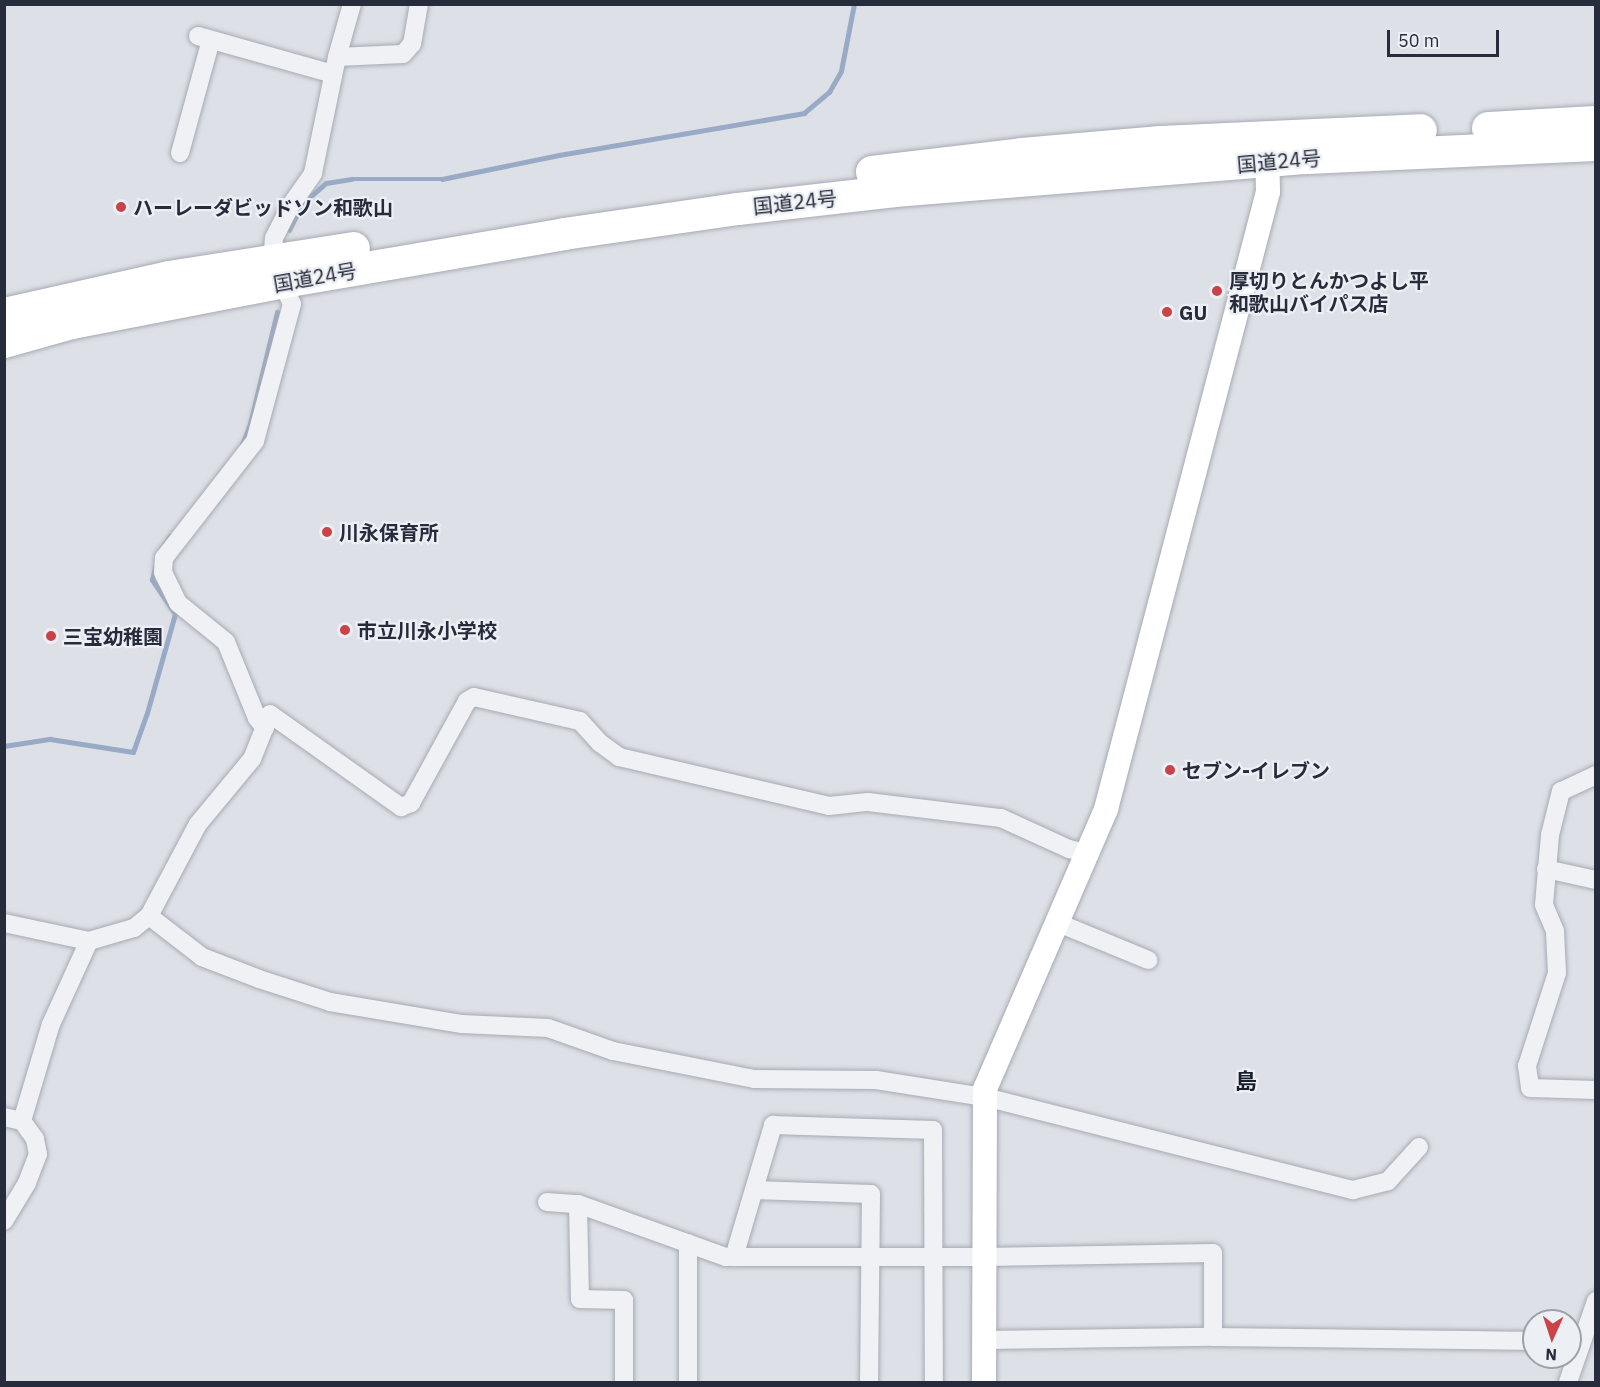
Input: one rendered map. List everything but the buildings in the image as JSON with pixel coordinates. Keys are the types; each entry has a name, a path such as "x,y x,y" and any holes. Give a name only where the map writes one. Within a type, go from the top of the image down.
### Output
{"highway":[{"name":"国道24号","path":"1267,149 1596,122"},
{"name":"国道24号","path":"4,342 278,272 728,190 1022,154 1267,149 1394,153 1596,145"},
{"name":"国道24号","path":"4,314 169,277 278,272"}],"street":[{"path":"265,728 257,718 226,642 178,603 163,572 164,558 255,441 292,304 278,272 274,238 291,204 313,173 335,66 352,4"},
{"path":"180,153 205,38 335,66 403,54 412,44 419,4"},
{"path":"984,1383 985,1096 992,1068 1106,809 1268,192 1267,149"},
{"path":"4,923 89,940 134,928 149,916 198,825 252,759 270,714 401,807 411,803 466,701 474,697 580,720 600,743 619,758 829,806 868,802 1001,818 1069,849 1087,853"},
{"path":"1596,775 1581,779 1562,791 1550,835 1544,905 1555,931 1557,973 1527,1066 1530,1088 1596,1090"},
{"path":"1546,869 1596,880"},
{"path":"149,916 202,957 259,979 330,1002 462,1024 548,1028 613,1051 754,1078 876,1080 985,1096 1353,1190 1388,1181 1419,1147"},
{"path":"1056,922 1148,960"},
{"path":"4,1221 27,1183 38,1154 35,1139 13,1119 51,1024 89,940"},
{"path":"734,1257 773,1125 933,1130 934,1383"},
{"path":"754,1190 871,1194 869,1383"},
{"path":"547,1202 578,1204 726,1257 934,1258 1213,1253 1213,1337"},
{"path":"578,1204 580,1299 624,1300 624,1383"},
{"path":"688,1244 688,1383"},
{"path":"1568,1383 1596,1301"},
{"path":"984,1340 1213,1337 1522,1341"}],"waterway":[{"path":"289,230 303,203 326,183 352,179 442,179 559,155 804,113 829,92 841,71 854,4"},
{"path":"242,445 250,424 277,312"},
{"path":"160,551 170,536"},
{"path":"4,746 50,739 133,752 147,713 175,614 152,580 155,568"}],"place":[{"name":"ハーレーダビッドソン和歌山","path":"121,207"},
{"name":"厚切りとんかつよし平 和歌山バイパス店","path":"1217,291"},
{"name":"GU","path":"1167,312"},
{"name":"川永保育所","path":"327,532"},
{"name":"市立川永小学校","path":"345,630"},
{"name":"三宝幼稚園","path":"51,636"},
{"name":"セブン-イレブン","path":"1170,770"}],"district":[{"name":"島","path":"1246,1081"}]}
